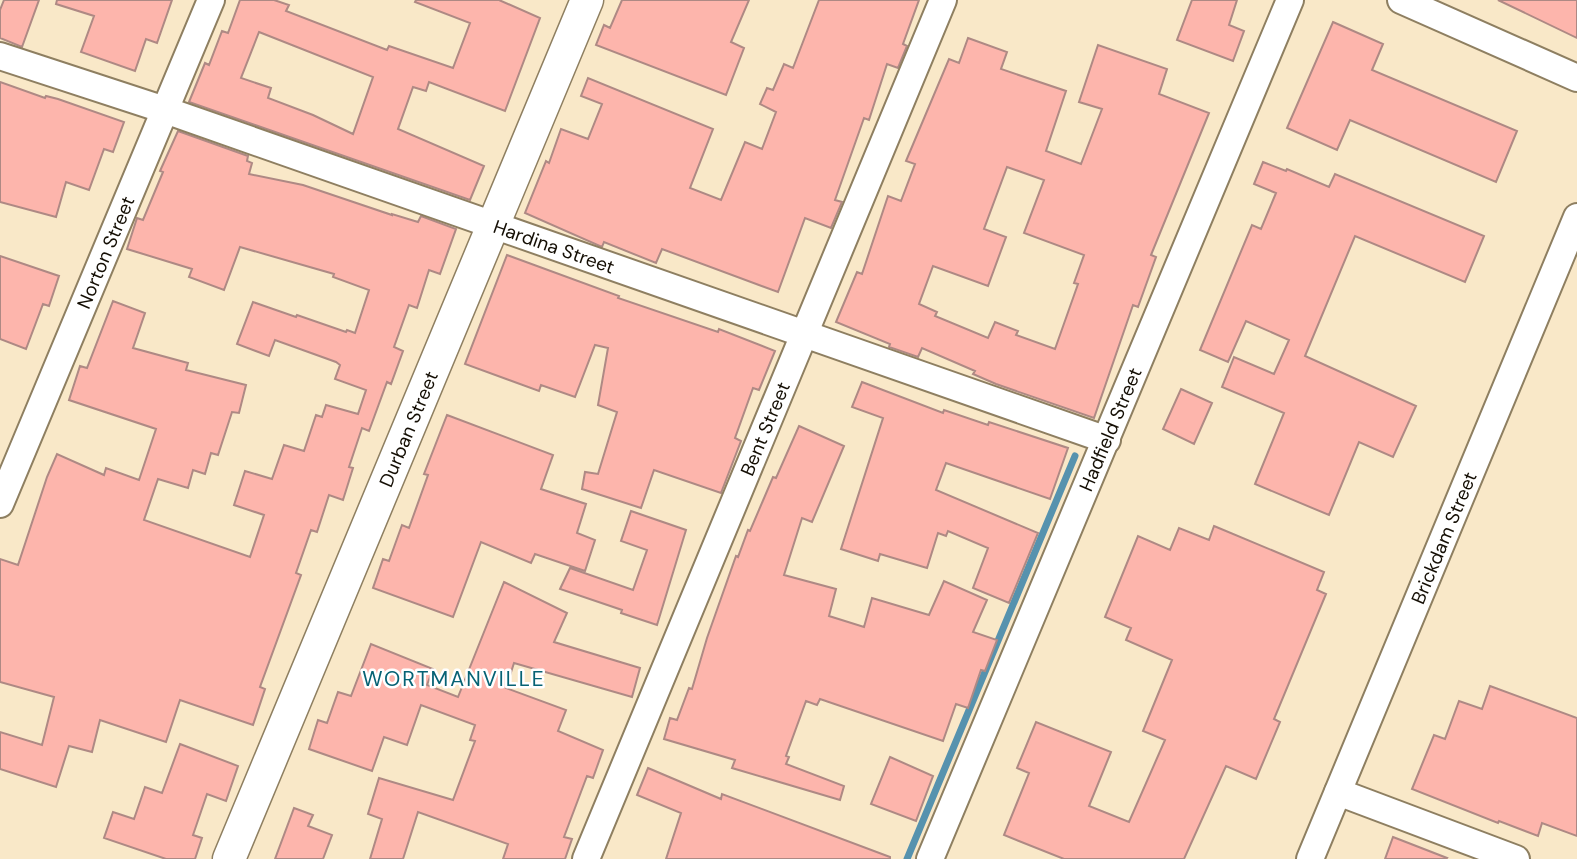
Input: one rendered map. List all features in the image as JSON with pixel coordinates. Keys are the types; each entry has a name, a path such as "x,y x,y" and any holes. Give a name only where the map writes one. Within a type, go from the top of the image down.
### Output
{"street":[{"name":"Norton Street","path":"0,504 211,0"},
{"name":"Durban Street","path":"229,859 587,0"},
{"name":"Bent Street","path":"586,859 943,0"},
{"name":"Hadfield Street","path":"930,859 1290,0"},
{"path":"1401,0 1577,78"},
{"name":"Hardina Street","path":"0,56 165,110 1107,440"},
{"name":"Brickdam Street","path":"1310,859 1577,217"},
{"path":"1338,792 1516,859"}],"building":[{"path":"4,0 39,0 22,47 0,38 0,10"},
{"path":"57,0 172,0 157,43 146,39 135,71 81,52 94,16 56,4"},
{"path":"240,0 274,0 289,5 286,11 387,50 389,46 453,68 470,23 415,2 416,0 499,0 540,18 505,111 429,82 426,91 413,87 398,129 484,166 470,200 189,102 205,63 209,65 222,31 228,33","holes":["259,32 373,77 353,134 268,98 271,88 241,78"]},
{"path":"622,0 749,0 731,42 744,48 726,95 596,45 604,25 610,28"},
{"path":"819,0 919,0 903,44 907,46 898,68 887,64 869,120 864,118 835,200 842,202 831,228 805,218 778,292 662,249 656,263 604,242 602,247 525,213 546,161 549,163 561,129 588,139 602,104 581,96 588,78 713,129 690,188 721,200 745,142 762,149 776,112 760,104 767,88 773,90 784,64 793,68"},
{"path":"1192,0 1237,0 1229,25 1244,31 1233,61 1177,40"},
{"path":"1498,0 1577,0 1577,38"},
{"path":"1333,22 1383,44 1372,70 1517,131 1496,182 1350,120 1337,150 1287,128"},
{"path":"968,38 1007,52 1001,69 1066,91 1046,151 1081,164 1102,109 1079,102 1098,45 1167,69 1159,94 1209,113 1151,255 1156,257 1138,307 1133,305 1094,418 996,384 973,374 975,371 922,348 918,357 889,347 890,344 836,322 857,272 862,274 888,196 901,201 915,164 906,161 949,59 959,63","holes":["1007,167 1044,180 1024,233 1084,255 1074,283 1078,284 1055,349 1016,335 1018,331 995,322 988,338 935,316 937,312 919,304 933,266 988,286 1006,237 984,229"]},
{"path":"0,82 124,122 113,152 104,149 89,190 66,182 56,217 0,202"},
{"path":"178,131 248,156 247,161 252,163 249,174 303,185 418,222 421,216 456,229 440,274 429,270 417,308 409,305 394,347 403,351 391,384 387,382 369,431 362,428 349,467 353,468 343,500 329,495 317,532 311,530 296,573 301,575 260,687 265,689 253,725 180,700 166,742 100,720 92,752 69,746 56,787 0,769 0,732 42,745 54,697 0,682 0,559 18,565 57,454 104,475 106,468 139,480 156,429 69,400 80,366 87,368 113,301 145,313 133,348 188,363 186,370 246,385 239,413 232,412 218,455 211,453 205,474 193,470 188,488 158,479 144,520 250,557 264,515 234,505 245,471 272,479 284,445 304,451 316,415 322,417 326,405 358,414 366,390 335,379 340,365 336,362 275,340 269,356 237,344 253,302 355,333 369,290 333,277 334,274 240,247 224,290 189,277 192,269 127,249 137,218 143,220 163,172 160,171"},
{"path":"1263,162 1329,187 1335,174 1484,236 1465,282 1355,236 1305,356 1416,406 1393,457 1359,442 1329,515 1255,484 1284,413 1222,387 1234,357 1274,374 1289,340 1246,321 1228,362 1200,350 1252,225 1261,229 1276,193 1254,184"},
{"path":"507,255 619,296 618,298 718,332 719,329 775,351 759,390 753,388 735,438 741,441 721,493 654,470 641,508 582,489 585,472 598,474 617,412 598,405 608,348 595,345 575,397 541,385 539,391 465,364"},
{"path":"0,256 59,276 49,306 43,304 26,349 0,339"},
{"path":"862,382 943,413 944,410 988,425 989,422 1068,448 1050,499 946,463 936,490 1038,533 1009,603 973,588 988,548 948,531 946,536 938,533 927,568 880,554 878,561 841,549 883,418 852,407"},
{"path":"1181,389 1212,403 1194,444 1163,429"},
{"path":"447,415 553,455 541,489 586,504 577,533 595,540 585,571 535,554 531,563 481,542 453,617 373,588 383,559 389,561 402,525 409,528 428,475 424,474"},
{"path":"799,426 844,446 812,522 802,518 784,575 836,589 829,616 864,627 872,598 929,615 944,581 987,600 973,632 997,640 985,671 981,670 968,708 956,704 943,741 820,699 817,705 806,701 786,756 789,757 786,764 844,786 840,800 732,768 735,760 664,739 670,718 677,720 689,688 692,689 736,556 738,557 748,530 750,531 773,477 776,478"},
{"path":"631,511 686,530 657,625 560,589 570,568 633,590 647,550 621,541"},
{"path":"1214,526 1324,572 1317,590 1326,594 1274,719 1280,722 1256,779 1226,766 1184,859 1064,859 1004,835 1029,773 1017,768 1036,722 1111,752 1089,806 1129,822 1165,740 1143,731 1172,660 1126,640 1131,628 1105,617 1138,536 1170,550 1179,528 1209,540"},
{"path":"504,582 567,613 554,642 640,668 632,697 514,663 506,688 566,710 558,731 603,750 593,778 587,776 564,837 572,839 565,859 503,859 508,844 418,812 403,859 370,859 382,819 368,814 379,778 453,800 475,741 470,740 475,725 421,705 407,745 384,737 372,771 309,749 318,720 327,723 338,692 351,696 371,644 433,669 427,685 458,697"},
{"path":"1490,686 1577,718 1577,836 1542,823 1538,836 1412,789 1434,735 1445,739 1459,701 1482,709"},
{"path":"180,744 238,766 226,801 207,794 193,835 202,838 195,859 166,859 104,838 113,812 134,819 145,787 162,793"},
{"path":"890,757 933,776 916,821 871,804"},
{"path":"648,768 721,799 722,794 890,859 666,859 681,813 637,795"},
{"path":"294,808 313,815 308,826 332,835 323,859 275,859"},
{"path":"1393,837 1447,858 1385,859"}],"waterway":[{"path":"907,859 1075,456"}],"district":[{"name":"WORTMANVILLE","path":"454,679"}]}
